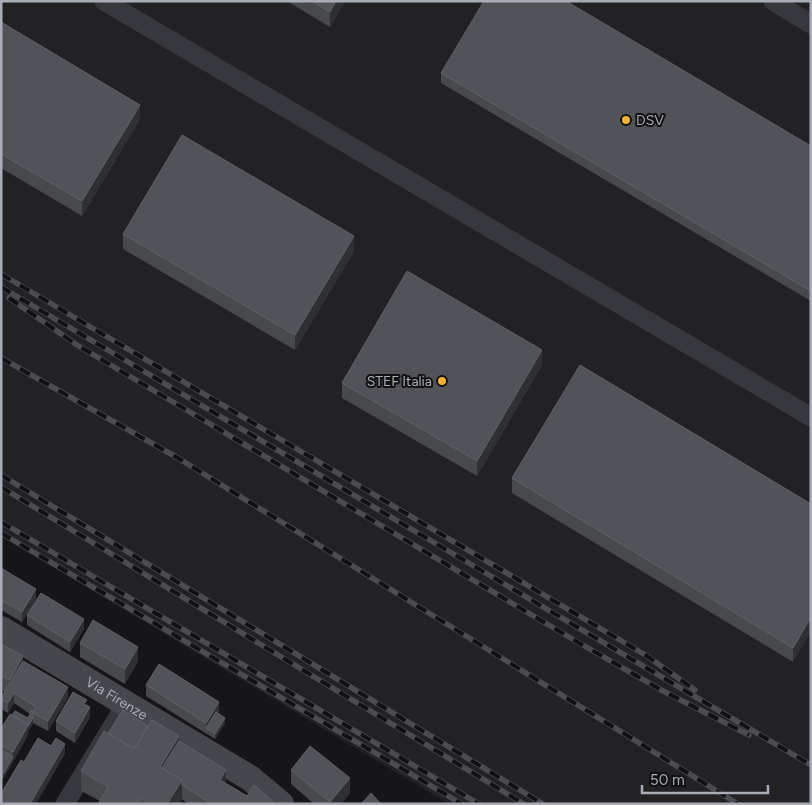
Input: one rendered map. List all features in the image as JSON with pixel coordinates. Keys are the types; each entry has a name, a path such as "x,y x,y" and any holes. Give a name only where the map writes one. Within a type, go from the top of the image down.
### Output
{"main road":[{"name":"Via Firenze","path":"1,629 250,778 281,804"}],"street":[{"path":"104,1 811,417"},
{"path":"773,1 811,24"},
{"path":"65,804 126,704"}],"shaded area":[{"path":"1,1 811,1 811,804 449,804 1,536"}],"building":[{"path":"312,1 336,1 330,12"},
{"name":"DSV","path":"484,1 566,1 811,146 811,291 441,73"},
{"path":"1,22 140,105 82,201 1,154"},
{"path":"182,135 354,236 295,335 123,234"},
{"name":"STEF Italia","path":"407,271 542,350 477,461 342,383"},
{"path":"580,365 811,504 811,617 793,648 512,478"},
{"path":"1,568 36,589 22,612 1,600"},
{"path":"41,593 84,619 70,642 27,615"},
{"path":"93,620 138,647 125,669 80,643"},
{"path":"1,644 23,656 10,680 3,676 1,680"},
{"path":"23,661 68,687 48,721 33,713 36,707 14,693 8,703 1,699"},
{"path":"159,664 219,702 206,723 146,685"},
{"path":"73,692 87,700 84,704 90,707 75,733 56,721"},
{"path":"32,710 34,711 33,718 28,726 12,715 15,711 28,718"},
{"path":"123,710 148,726 134,749 108,733"},
{"path":"216,712 225,718 215,734 206,728"},
{"path":"10,714 28,725 13,752 3,746 1,750 1,729"},
{"path":"152,720 179,736 160,767 182,780 167,804 150,804 141,798 138,804 98,804 108,787 81,771 104,731 134,749"},
{"path":"38,738 51,746 56,738 65,744 30,804 1,804 1,792 21,760 24,762"},
{"path":"179,741 226,770 220,780 247,796 254,785 276,804 212,804 182,785 182,780 162,768"},
{"path":"310,746 350,778 330,802 291,770"},
{"path":"3,751 13,757 3,774 1,773 1,755"},
{"path":"371,793 381,804 361,804"}],"railway":[{"path":"1,274 647,656 695,690"},
{"path":"1,287 811,765"},
{"path":"9,298 77,345 574,640 663,691 749,735"},
{"path":"1,358 178,458 738,804"},
{"path":"1,475 543,804"},
{"path":"1,487 524,804"},
{"path":"1,522 479,804"},
{"path":"1,533 462,804"}],"place":[{"name":"DSV","path":"626,120"},
{"name":"STEF Italia","path":"442,381"}]}
